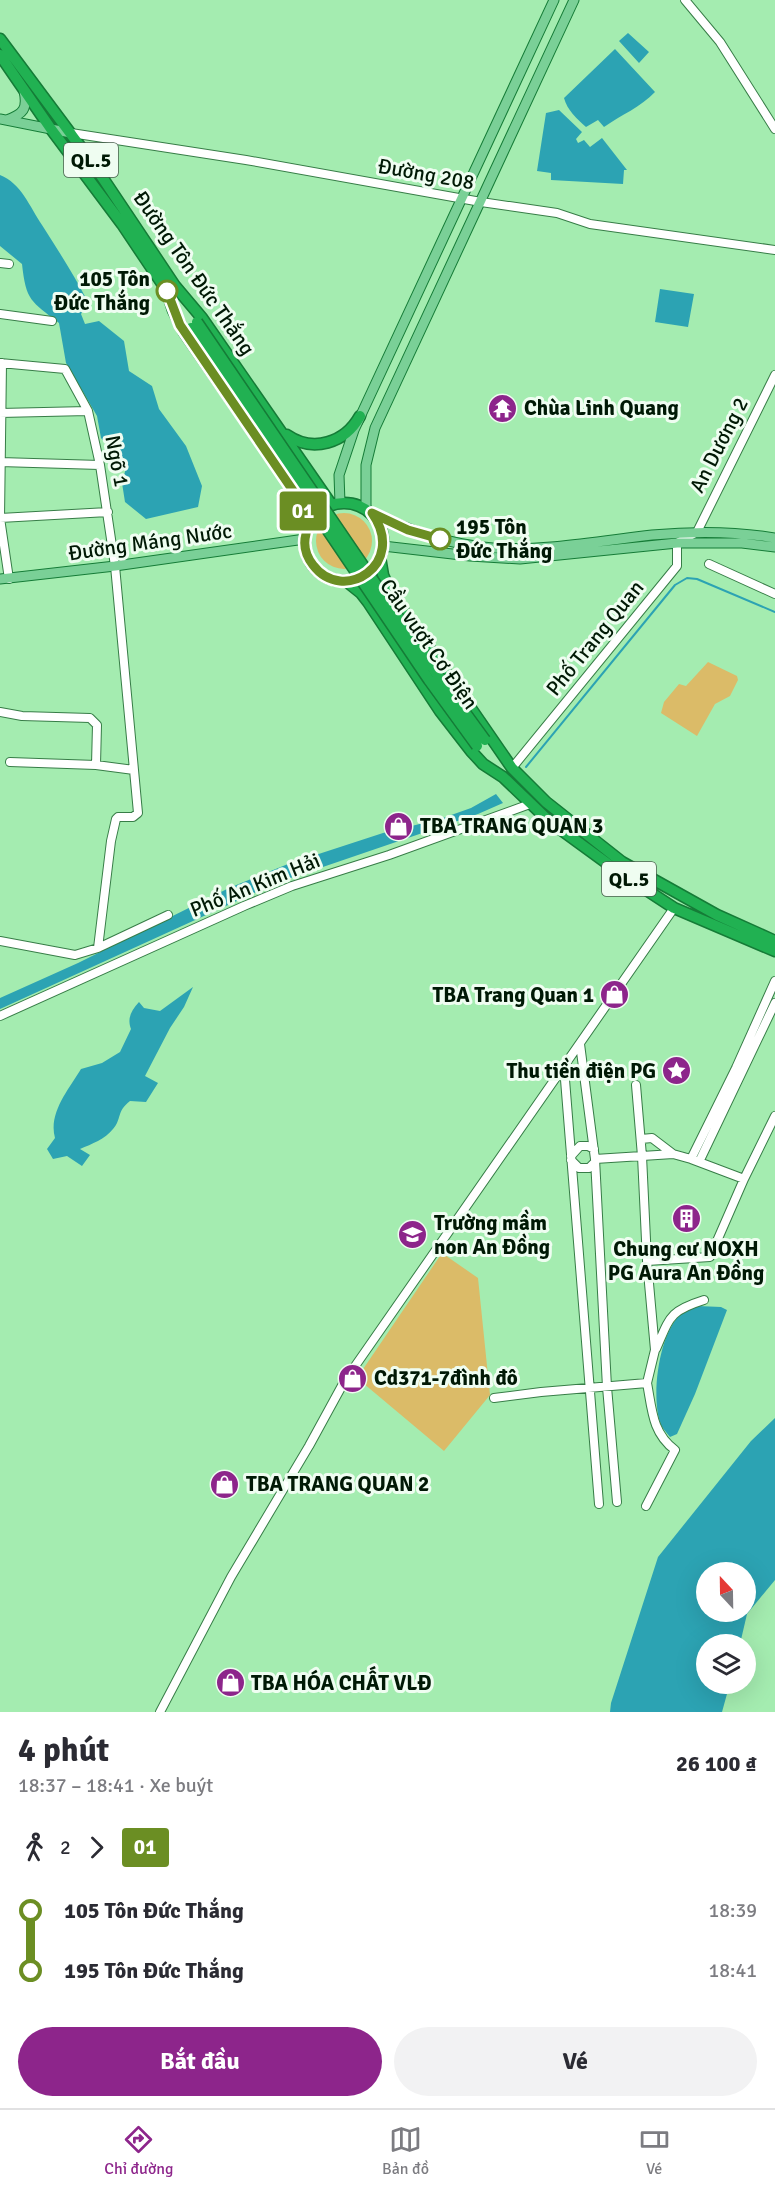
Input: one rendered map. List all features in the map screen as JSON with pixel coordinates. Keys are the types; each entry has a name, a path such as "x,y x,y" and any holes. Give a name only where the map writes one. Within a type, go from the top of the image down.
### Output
{"highway":[{"name":"Đường Tôn Đức Thắng","path":"0,39 71,133 171,288 180,325 290,485 308,526"},
{"name":"Đường Tôn Đức Thắng","path":"0,55 51,129 171,288 202,318 335,504"},
{"name":"Cầu vượt Cơ Điện","path":"171,288 429,680 481,743 503,777"},
{"path":"281,429 292,438 304,443 325,444 349,432 360,416"},
{"path":"335,504 353,504 369,511 381,529 383,546 374,567 364,575 346,580 327,577 317,570 306,553 305,539 308,526 316,515 335,504"},
{"name":"QL.5","path":"380,557 383,575 390,591 512,768 546,802 622,862 717,915 775,941"},
{"name":"QL.5","path":"346,580 368,602 440,711 483,764 503,777 530,804 584,848 674,908 775,951"},
{"name":"Cầu vượt Cơ Điện","path":"481,743 512,768"}],"main road":[{"path":"335,504 339,475 360,416 554,0"},
{"path":"574,0 375,428 366,465 369,511 408,530 491,548 553,546 697,532 748,533 775,538"},
{"path":"2,120 21,114 25,109 26,100 23,89"},
{"path":"2,120 71,133"},
{"path":"375,387 379,399 387,398 391,394"},
{"name":"Đường Máng Nước","path":"4,579 116,566 305,539"},
{"path":"383,546 520,559 676,543 731,543 775,547"}],"street":[{"path":"685,0 720,42 775,129"},
{"name":"Đường 208","path":"71,133 557,213 590,224 775,250"},
{"path":"0,314 52,321"},
{"path":"1,363 0,518 4,579"},
{"name":"Ngõ 1","path":"1,363 65,369 88,411 108,512 116,566 138,813 133,817 116,819 111,841 98,948"},
{"name":"An Dương 2","path":"697,532 775,375"},
{"path":"1,413 88,411"},
{"path":"0,463 100,465"},
{"path":"0,518 108,512"},
{"path":"676,543 697,532"},
{"name":"Phố Trang Quan","path":"512,768 677,566 676,543"},
{"path":"709,564 775,594"},
{"path":"0,712 22,716 90,718 97,725 96,765"},
{"path":"10,762 96,765 134,770"},
{"name":"Phố An Kim Hải","path":"0,1016 292,886 390,855 530,804"},
{"path":"160,1712 231,1577 309,1446 344,1382 674,908"},
{"path":"0,941 75,955 98,948 168,915"},
{"path":"695,1160 775,981"},
{"path":"695,1160 775,1003"},
{"path":"580,1044 595,1160 607,1386 617,1502"},
{"path":"564,1067 599,1504"},
{"path":"636,1085 642,1156 646,1261 655,1350"},
{"path":"646,1261 710,1257 775,1116"},
{"path":"641,1139 652,1138 673,1154"},
{"path":"571,1159 580,1146 594,1149"},
{"path":"571,1159 579,1168 589,1168 595,1160 673,1154 744,1179"},
{"path":"646,1506 675,1450 663,1440 657,1430 647,1383 655,1350 673,1314 686,1305 704,1300"},
{"path":"494,1398 647,1383"}],"shaded area":[{"path":"338,513 350,513 360,517 368,525 372,541 368,557 360,565 350,569 338,569 328,565 320,557 316,547 316,535 320,525 328,517"},
{"path":"708,662 737,676 738,680 730,696 715,704 697,736 661,713 664,702 679,684 686,686"},
{"path":"442,1253 478,1278 490,1395 444,1451 357,1378"}],"water":[{"path":"628,33 649,52 639,63 619,41"},
{"path":"615,49 655,92 637,107 604,127 598,120 586,127 570,110 564,98"},
{"path":"559,110 582,132 576,139 578,143 584,140 590,147 602,138 627,170 624,170 623,184 551,180 551,173 537,171 546,113"},
{"path":"0,175 14,184 24,196 77,282 88,302 81,314 85,324 99,321 124,341 129,371 152,386 159,409 186,446 202,486 198,507 146,519 125,502 122,483 126,468 101,438 97,416 66,363 59,323 32,299 26,286 22,264 0,246"},
{"path":"660,289 694,294 688,327 655,322"},
{"path":"496,794 503,803 478,814 276,883 0,1009 0,998 78,963 229,888 288,864 383,833 440,819 471,808"},
{"path":"193,987 145,1076 158,1083 146,1102 130,1101 110,1133 80,1149 90,1155 82,1166 67,1156 53,1159 47,1149 55,1138 54,1119 61,1102 81,1069 102,1063 120,1052 131,1029 130,1015 139,1002 144,1008 160,1011"},
{"path":"698,1306 721,1307 727,1310 695,1394 677,1434 670,1437 661,1424 657,1410 657,1381 662,1349 673,1323 681,1314"},
{"path":"775,1418 775,1580 756,1603 756,1562 696,1562 696,1622 745,1622 742,1634 696,1634 696,1694 727,1694 722,1712 610,1712 658,1557 751,1441"}],"waterway":[{"path":"526,767 675,585 687,578 697,579 775,612"}],"bus line":[{"name":"01","path":"167,291 180,325 296,495 308,526 305,539 306,553 317,570 333,579 352,580 374,567 380,557 383,534 372,513 408,530 440,539"}],"place":[{"name":"105 Tôn Đức Thắng","path":"167,291"},
{"name":"Chùa Linh Quang","path":"503,408"},
{"name":"195 Tôn Đức Thắng","path":"440,539"},
{"name":"TBA TRANG QUAN 3","path":"399,826"},
{"name":"TBA Trang Quan 1","path":"615,995"},
{"name":"Thu tiền điện PG","path":"677,1071"},
{"name":"Chung cư NOXH PG Aura An Đồng","path":"686,1218"},
{"name":"Trường mầm non An Đồng","path":"413,1235"},
{"name":"Cd371-7đình đô","path":"353,1378"},
{"name":"TBA TRANG QUAN 2","path":"225,1484"},
{"name":"TBA HÓA CHẤT VLĐ","path":"230,1683"}]}
